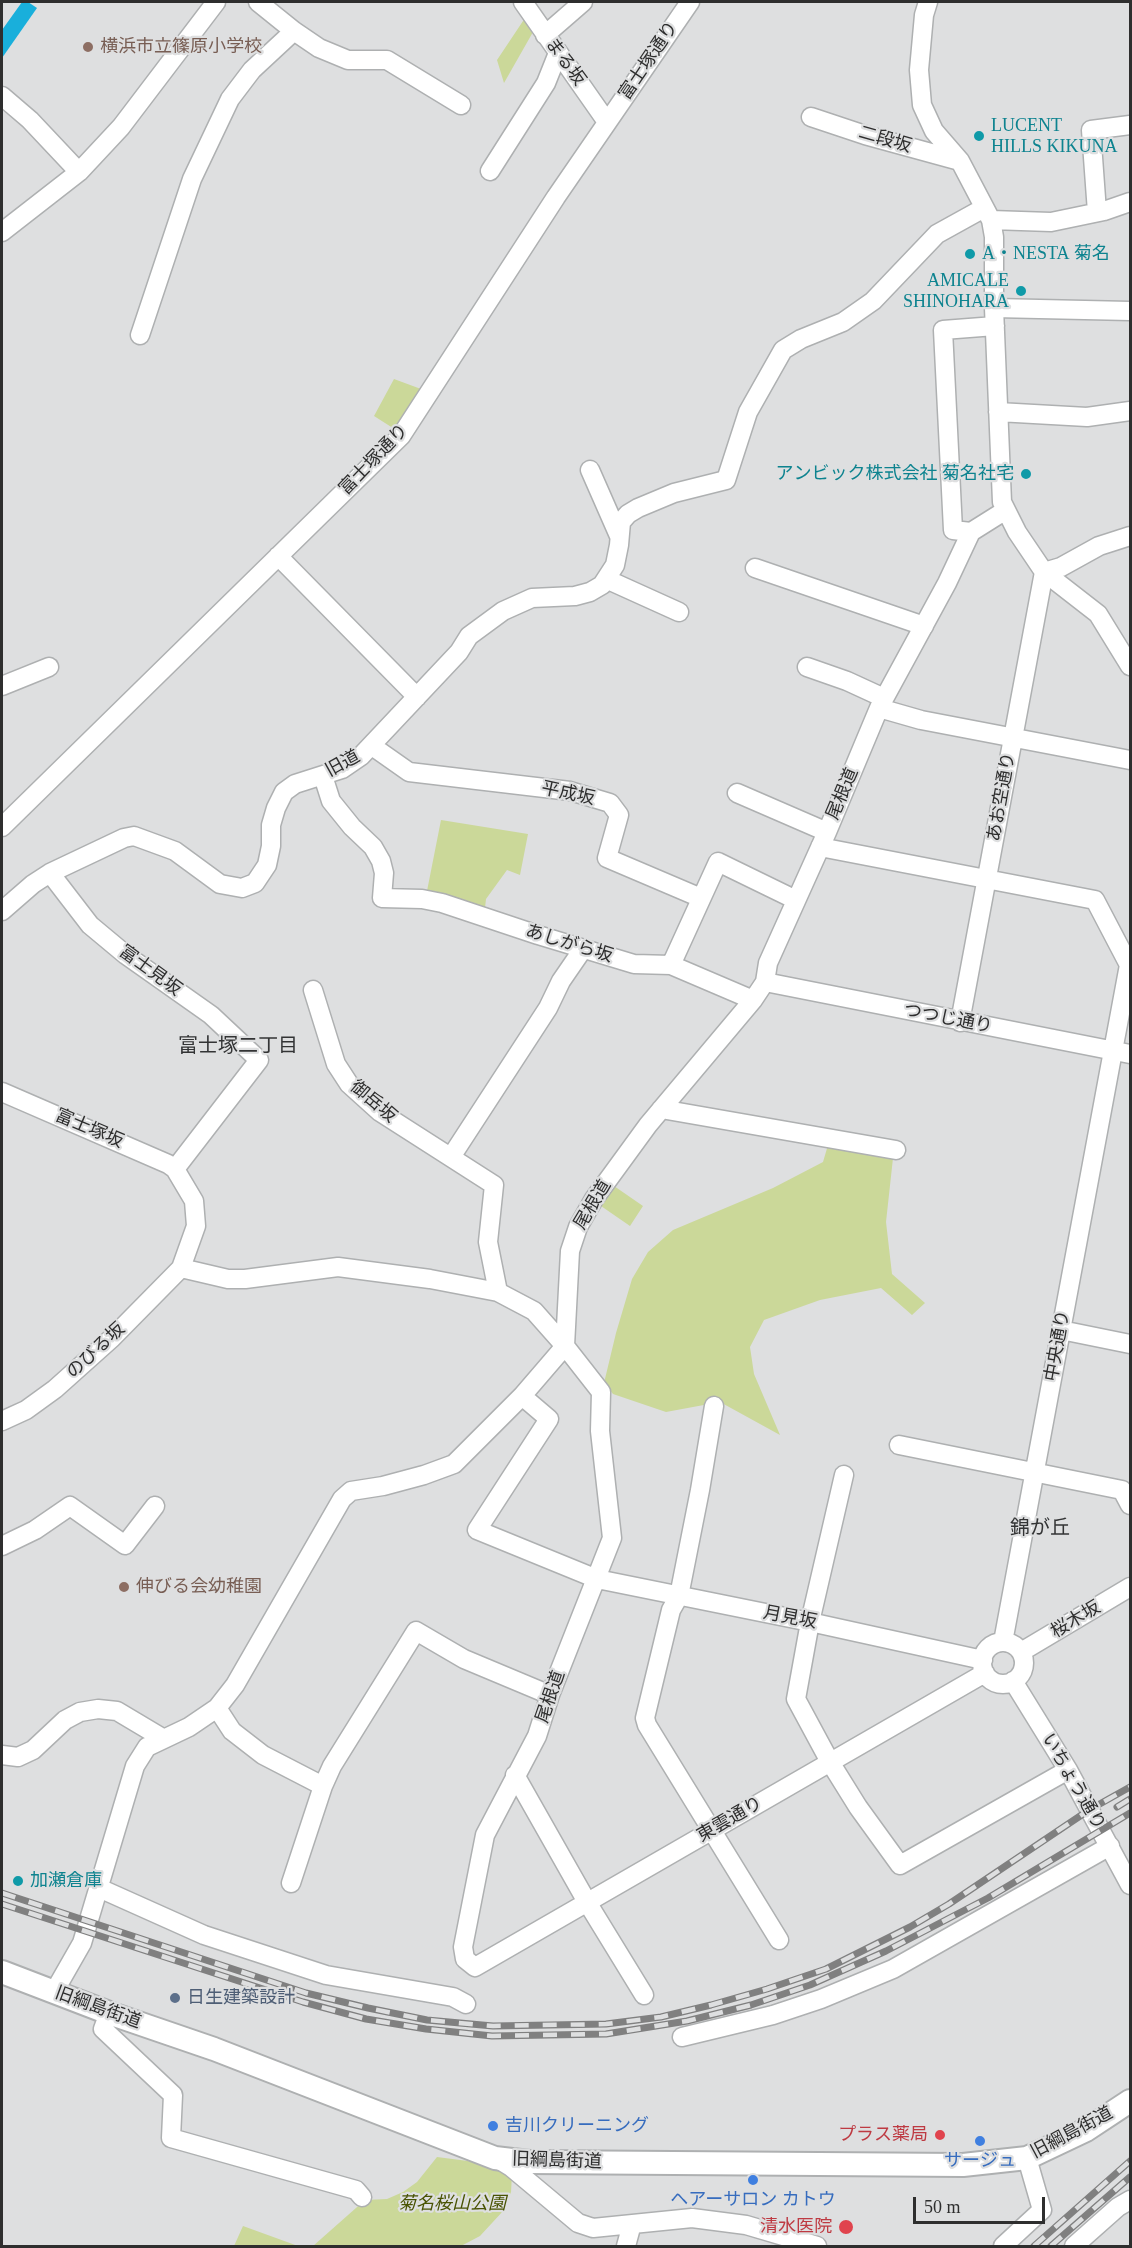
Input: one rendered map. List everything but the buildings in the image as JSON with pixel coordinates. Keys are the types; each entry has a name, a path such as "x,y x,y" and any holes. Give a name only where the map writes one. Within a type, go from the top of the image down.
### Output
{"street":[{"path":"2,232 79,172 120,127 216,2"},
{"path":"258,2 319,48 348,60 387,60 461,105"},
{"name":"まる坂","path":"523,2 608,122"},
{"path":"545,35 583,2"},
{"name":"富士塚通り","path":"2,827 401,436 556,197 690,2"},
{"path":"928,2 924,15 919,70 922,105 934,131 960,161 987,214 994,237 994,317 1002,501 1017,532 1044,572 1098,614 1131,666"},
{"path":"140,335 192,179 230,99 252,70 294,31"},
{"path":"490,171 546,83 558,53"},
{"path":"2,96 30,120 79,172"},
{"name":"二段坂","path":"811,117 865,135 960,161"},
{"path":"1097,213 1091,130 1131,125"},
{"path":"679,612 606,579 615,565 621,522 638,508 674,493 726,480 748,412 783,351 801,339 843,321 873,301 937,234 987,214 1051,222 1097,213 1131,202"},
{"path":"1006,510 971,532 954,530 943,330 994,317 1131,311"},
{"path":"998,412 1087,417 1131,411"},
{"path":"590,470 620,536"},
{"name":"尾根道","path":"475,1967 465,1959 463,1947 485,1835 537,1736 550,1695 612,1538 600,1431 601,1392 565,1347 570,1251 578,1227 594,1199 661,1109 753,1000 765,982 768,963 882,703 971,532"},
{"path":"1044,572 1061,567 1099,546 1131,536"},
{"path":"278,556 417,697"},
{"path":"755,568 924,626"},
{"name":"あお空通り","path":"960,1022 1044,572"},
{"name":"旧道","path":"2,911 33,884 50,873 124,838 134,836 175,850 220,884 242,888 255,883 267,865 271,825 284,792 295,784 342,769 372,746 459,652 469,636 503,611 532,598 575,596 590,592 602,585 606,579"},
{"path":"2,686 49,667"},
{"path":"807,667 847,681 882,703 921,720 1131,760"},
{"name":"平成坂","path":"372,746 409,772 570,791 610,803 619,815 607,858 701,898"},
{"name":"あしがら坂","path":"323,776 331,801 352,827 373,847 381,861 384,873 382,898 422,899 442,903 634,964 670,965 753,1000"},
{"path":"737,793 824,839 987,880"},
{"path":"670,965 718,862 796,900"},
{"name":"富士見坂","path":"50,873 90,925 126,955 211,1015 259,1060 176,1169"},
{"name":"中央通り","path":"987,880 1095,900 1129,964 1003,1642"},
{"path":"451,1157 548,1008 561,981 583,949"},
{"name":"つつじ通り","path":"765,982 1131,1054"},
{"name":"御岳坂","path":"313,990 336,1064 349,1084 380,1112 495,1185 488,1242 498,1292"},
{"name":"富士塚坂","path":"2,1092 114,1139 176,1169"},
{"path":"661,1109 896,1150"},
{"path":"54,1992 82,1943 135,1766 147,1747 189,1727 217,1708 235,1685 342,1499 351,1491 393,1484 454,1464 522,1396 565,1347 534,1311 498,1292 408,1276 338,1267 245,1280 228,1279 181,1268 196,1226 194,1201 176,1169"},
{"name":"のびる坂","path":"2,1421 26,1410 55,1389 112,1338 181,1268"},
{"path":"1060,1330 1131,1344"},
{"name":"月見坂","path":"522,1396 549,1419 477,1530 597,1579 810,1622 984,1666"},
{"path":"714,1406 679,1596 671,1610 645,1718 647,1725 779,1940"},
{"path":"899,1445 1122,1490 1131,1505"},
{"path":"844,1475 810,1622 796,1699 830,1762 858,1807 900,1865 1068,1770"},
{"path":"2,1546 35,1530 70,1506 125,1545 155,1506"},
{"name":"桜木坂","path":"1021,1652 1131,1587"},
{"path":"291,1883 323,1786 332,1766 416,1631 464,1659 550,1695"},
{"path":"1003,1642 1013,1645 1021,1652 1023,1666 1022,1672 1012,1681 999,1683 989,1678 984,1666 987,1649 1003,1642"},
{"name":"東雲通り","path":"475,1967 830,1762 984,1666"},
{"name":"いちょう通り","path":"1012,1681 1068,1770 1131,1885"},
{"path":"217,1708 232,1731 263,1755 323,1786"},
{"path":"2,1755 18,1756 33,1750 65,1720 80,1712 98,1709 117,1711 164,1739"},
{"path":"515,1775 587,1902 644,1995"},
{"path":"682,2037 773,2015 821,1999 893,1968 1110,1846"},
{"path":"99,1888 204,1935 326,1975 453,1997 466,2004"},
{"name":"旧綱島街道","path":"2,1972 109,2013 214,2049 495,2158 529,2162 953,2165 1027,2158 1086,2130 1131,2101"},
{"path":"109,2013 103,2029 173,2095 171,2138 356,2190 362,2197"},
{"path":"495,2158 511,2167 578,2223 593,2228 692,2218 743,2224 817,2247"},
{"path":"1004,2247 1042,2210 1027,2158"},
{"path":"1074,2247 1124,2204"},
{"path":"626,2247 632,2224"}],"green space":[{"path":"525,18 533,32 504,83 497,60"},
{"path":"394,379 421,389 396,430 374,416"},
{"path":"441,820 528,834 520,875 507,870 486,899 485,908 427,891"},
{"path":"828,1145 893,1158 886,1222 892,1274 925,1303 912,1315 881,1288 820,1300 764,1320 750,1347 754,1374 780,1435 720,1402 666,1412 613,1394 604,1383 616,1333 632,1279 648,1252 673,1230 773,1188 823,1162"},
{"path":"614,1186 643,1206 630,1226 601,1206"},
{"name":"菊名桜山公園","path":"437,2157 491,2164 512,2175 511,2192 504,2210 480,2236 461,2246 313,2246 365,2200 387,2199 417,2182"},
{"path":"243,2226 298,2246 234,2246"}],"water":[{"path":"22,2 28,2 37,8 2,58 2,30"}],"railway":[{"path":"2,1893 306,1993 368,2008 427,2020 493,2026 606,2024 661,2017 711,2005 826,1969 910,1927 949,1904 1089,1810 1130,1787"},
{"path":"1117,1807 1130,1799"},
{"path":"2,1904 303,2002 366,2019 426,2029 492,2036 606,2034 687,2021 751,2005 810,1985 886,1951 988,1898 1130,1813"},
{"path":"1034,2246 1130,2161"},
{"path":"1051,2246 1130,2177"}],"place":[{"name":"横浜市立篠原小学校","path":"88,47"},
{"name":"LUCENT HILLS KIKUNA","path":"979,136"},
{"name":"A・NESTA 菊名","path":"970,254"},
{"name":"AMICALE SHINOHARA","path":"1021,291"},
{"name":"アンビック株式会社 菊名社宅","path":"1026,474"},
{"name":"伸びる会幼稚園","path":"124,1587"},
{"name":"加瀬倉庫","path":"18,1881"},
{"name":"日生建築設計","path":"175,1998"},
{"name":"吉川クリーニング","path":"493,2126"},
{"name":"プラス薬局","path":"940,2135"},
{"name":"サージュ","path":"980,2141"},
{"name":"ヘアーサロン カトウ","path":"753,2180"},
{"name":"清水医院","path":"846,2227"}],"district":[{"name":"富士塚二丁目","path":"238,1047"},
{"name":"錦が丘","path":"1040,1529"}]}
